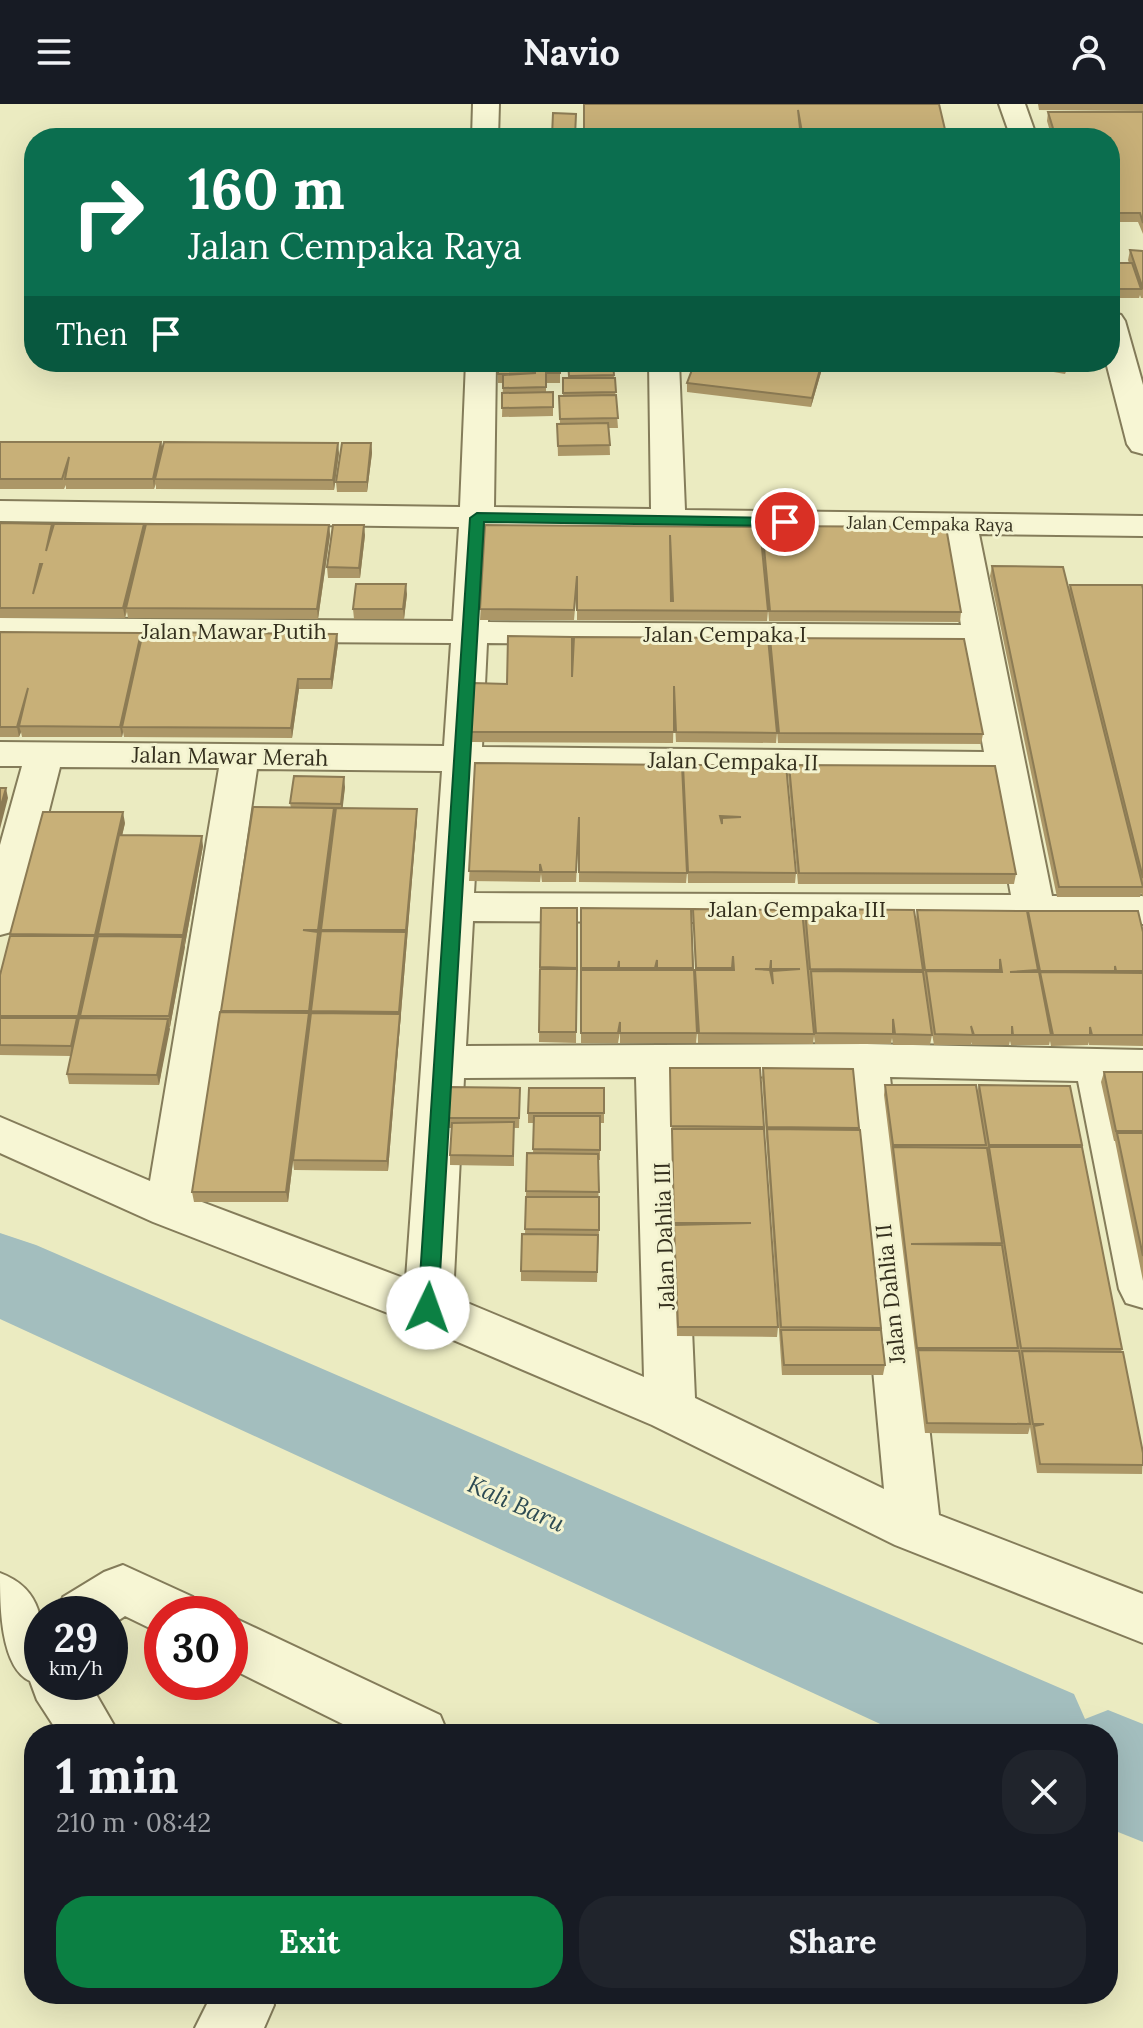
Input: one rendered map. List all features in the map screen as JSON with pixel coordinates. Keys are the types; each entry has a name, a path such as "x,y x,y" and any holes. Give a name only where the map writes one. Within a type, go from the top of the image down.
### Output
{"street":[{"path":"485,128 486,104"},
{"path":"1012,104 1020,128"},
{"path":"1120,328 1143,444"},
{"path":"428,1303 477,518 481,372"},
{"path":"664,372 668,520"},
{"name":"Jalan Cempaka Raya","path":"0,511 1143,526"},
{"path":"960,525 1034,910"},
{"name":"Jalan Mawar Putih","path":"0,629 468,632"},
{"name":"Jalan Cempaka I","path":"468,632 982,636"},
{"name":"Jalan Mawar Merah","path":"0,754 461,758"},
{"path":"0,921 44,754"},
{"path":"169,1209 240,756"},
{"name":"Jalan Cempaka II","path":"461,758 1006,764"},
{"name":"Jalan Cempaka III","path":"452,907 1143,910"},
{"path":"442,1062 866,1060 1143,1066"},
{"name":"Jalan Dahlia II","path":"866,1060 914,1529"},
{"name":"Jalan Dahlia III","path":"658,1063 670,1410"},
{"path":"1097,1066 1143,1289"},
{"path":"0,1134 169,1209 428,1303 670,1410 914,1529 1143,1619"},
{"path":"112,1596 123,1589 144,1599"},
{"path":"0,1597 24,1630"},
{"path":"248,1650 400,1724"},
{"path":"70,1700 85,1724"},
{"path":"226,2028 243,2004"}],"building":[{"path":"584,104 939,104 945,128 801,128 798,110 800,128 584,128"},
{"path":"1048,112 1143,112 1143,223 1140,213 1120,213 1120,128 1053,128"},
{"path":"553,113 576,114 575,128 552,128"},
{"path":"1130,250 1143,251 1143,289"},
{"path":"1120,263 1132,263 1141,289 1120,289"},
{"path":"560,372 546,373 546,387 503,388 503,375 536,373 498,374"},
{"path":"569,372 614,372 614,375 569,376"},
{"path":"691,372 819,372 812,398 687,383"},
{"path":"563,378 615,378 616,392 563,393"},
{"path":"553,392 553,407 502,408 502,393"},
{"path":"616,395 618,418 560,419 559,396"},
{"path":"608,423 610,445 558,446 557,424"},
{"path":"0,442 161,442 153,479 65,479 69,457 62,479 0,479"},
{"path":"164,442 338,443 333,480 155,479"},
{"path":"342,443 371,443 367,482 336,482"},
{"path":"0,523 52,524 46,551 54,524 144,524 123,608 0,608"},
{"path":"146,524 329,525 317,609 126,608"},
{"path":"333,525 364,525 359,568 327,567"},
{"path":"485,525 760,527 768,611 577,610 577,576 574,610 480,609","holes":["670,535 673,601 671,601"]},
{"path":"762,526 946,527 961,612 770,611"},
{"path":"992,566 1063,567 1143,887 1059,887"},
{"path":"356,584 406,584 403,609 353,609"},
{"path":"1070,585 1142,585 1143,589 1143,878"},
{"path":"0,632 141,633 120,727 19,726 28,688 17,727 0,727"},
{"path":"143,632 337,634 331,679 298,679 291,728 122,727"},
{"path":"508,636 572,637 572,677 574,637 768,638 777,733 676,732 674,686 674,732 471,732 474,683 507,684"},
{"path":"770,638 964,639 983,734 779,733"},
{"path":"475,763 682,765 687,873 579,872 579,817 576,872 542,872 540,864 540,872 469,871"},
{"path":"683,765 786,765 796,873 688,872"},
{"path":"789,765 995,766 1016,874 799,873"},
{"path":"294,776 344,777 341,804 290,803"},
{"path":"0,788 6,788 0,809"},
{"path":"253,807 334,808 318,930 303,930 318,932 309,1011 221,1011"},
{"path":"336,808 417,809 406,930 321,930"},
{"path":"43,812 123,812 95,935 10,934"},
{"path":"119,835 202,836 183,935 98,934"},
{"path":"541,908 577,908 577,968 540,967"},
{"path":"581,908 691,909 693,968 657,968 657,960 655,968 619,968 619,961 618,968 581,968"},
{"path":"693,909 802,910 814,1034 699,1033 695,970 734,970 733,956 732,968 696,968","holes":["771,960 771,969 800,969 772,971 773,984 770,970 755,969 770,969"]},
{"path":"805,909 914,910 923,970 810,969"},
{"path":"917,910 1027,911 1038,970 1010,972 1039,972 1051,1035 1013,1035 1012,1026 1012,1035 974,1035 971,1026 973,1035 935,1034 926,971 1002,972 1000,959 1000,970 925,970"},
{"path":"1028,911 1138,911 1143,932 1143,971 1116,971 1115,966 1115,971 1040,971"},
{"path":"321,931 406,932 399,1012 311,1011"},
{"path":"10,936 95,936 78,1016 0,1016 0,975"},
{"path":"98,936 183,937 169,1016 80,1016"},
{"path":"540,969 577,969 576,1032 539,1032"},
{"path":"581,970 694,970 697,1033 620,1033 620,1022 618,1033 581,1033"},
{"path":"811,971 923,972 932,1035 895,1034 893,1019 893,1034 816,1033"},
{"path":"1040,972 1143,973 1143,1035 1092,1035 1090,1027 1090,1035 1053,1035"},
{"path":"220,1012 309,1013 286,1192 192,1192"},
{"path":"311,1013 400,1014 387,1161 293,1160"},
{"path":"0,1018 77,1018 71,1046 0,1045"},
{"path":"79,1018 168,1019 157,1075 67,1074"},
{"path":"670,1068 760,1068 764,1127 671,1126"},
{"path":"763,1068 853,1069 859,1128 767,1127"},
{"path":"1104,1072 1143,1072 1143,1131 1116,1131"},
{"path":"885,1085 976,1085 986,1145 893,1145"},
{"path":"979,1085 1070,1086 1082,1145 989,1145"},
{"path":"449,1087 520,1088 519,1118 447,1118"},
{"path":"529,1088 604,1088 604,1113 528,1113"},
{"path":"534,1116 600,1116 600,1150 533,1149"},
{"path":"514,1122 513,1156 450,1155 452,1123"},
{"path":"672,1129 764,1129 778,1327 678,1327 674,1225 751,1223 674,1223"},
{"path":"767,1129 860,1130 881,1328 781,1327"},
{"path":"1117,1133 1143,1133 1143,1256"},
{"path":"893,1147 987,1148 1002,1243 911,1244 1002,1245 1018,1348 917,1348"},
{"path":"989,1147 1082,1147 1122,1349 1021,1348"},
{"path":"527,1153 598,1154 599,1192 526,1191"},
{"path":"526,1197 599,1197 599,1230 525,1229"},
{"path":"522,1234 598,1235 597,1272 521,1271"},
{"path":"781,1330 881,1330 885,1365 784,1365"},
{"path":"918,1350 1019,1351 1030,1424 927,1423"},
{"path":"1022,1351 1123,1352 1143,1465 1040,1464 1034,1426 1044,1424 1033,1424"}],"waterway":[{"name":"Kali Baru","path":"0,1274 1009,1724"},
{"name":"Kali Baru","path":"1118,1773 1143,1784"}],"route":[{"path":"428,1308 477,518 785,522"}]}
